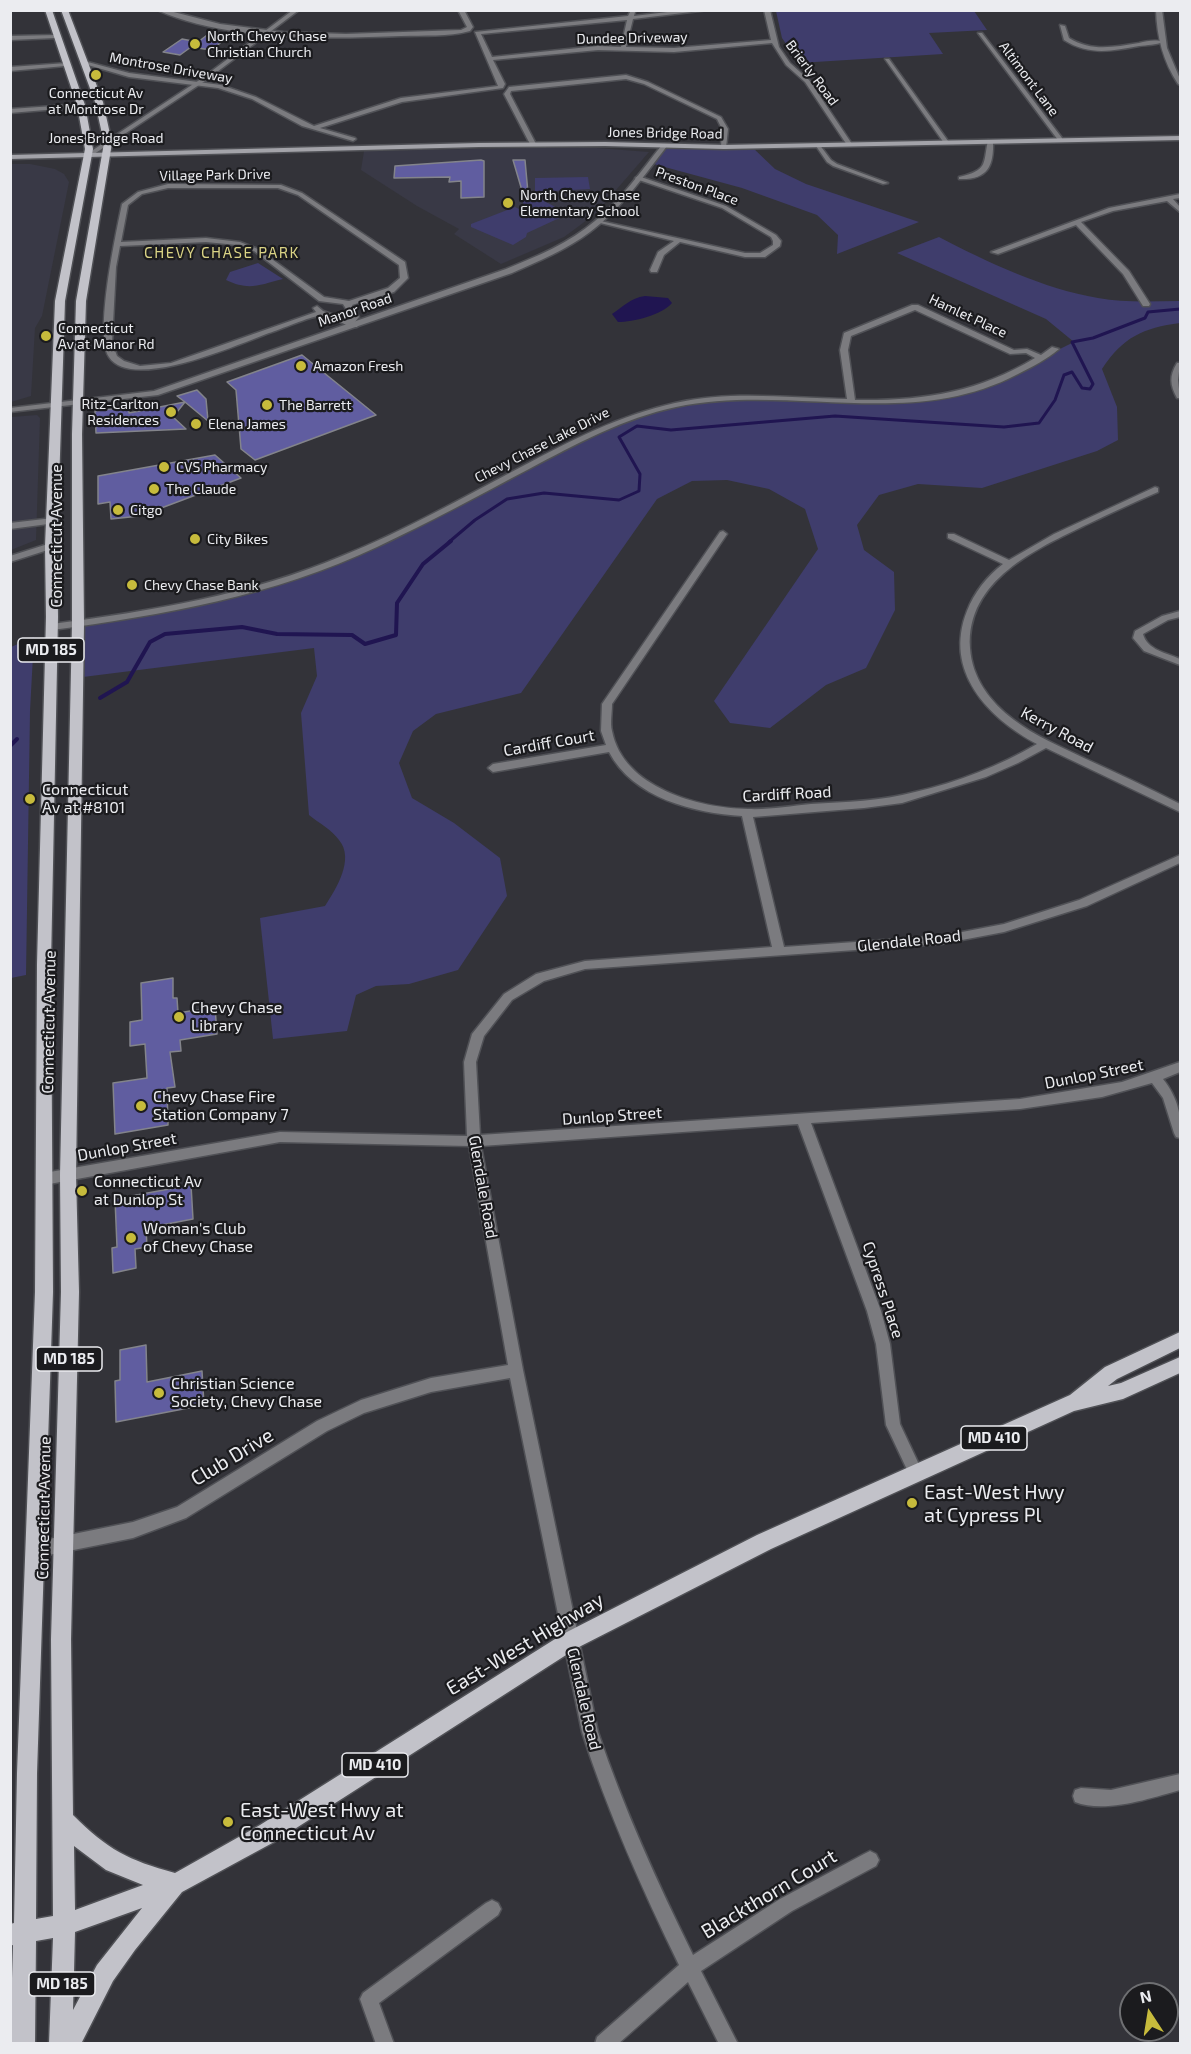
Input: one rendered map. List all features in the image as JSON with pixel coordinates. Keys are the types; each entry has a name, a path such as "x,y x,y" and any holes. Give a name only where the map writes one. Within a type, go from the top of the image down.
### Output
{"main road":[{"name":"Connecticut Avenue","path":"24,2043 18,1933 44,1292 44,964 52,627 51,546 56,406 60,302 92,151 81,105 55,36 48,10"},
{"name":"Connecticut Avenue","path":"61,2043 63,1925 61,1639 70,1292 68,1175 78,624 78,404 81,301 107,149 99,102 64,10"},
{"name":"Jones Bridge Road","path":"1130,137 1180,132"},
{"name":"Jones Bridge Road","path":"10,157 107,149 201,152 533,144 724,147 1130,137 1180,138"},
{"name":"Jones Bridge Road","path":"10,152 92,151"},
{"name":"East-West Highway","path":"1072,1403 1111,1373 1180,1340"},
{"name":"East-West Highway","path":"18,1933 63,1925 176,1884 268,1833 570,1641 764,1542 1072,1403 1123,1391 1176,1371"},
{"path":"62,1819 103,1859 125,1870 176,1884 134,1932 110,1965 68,2043"}],"street":[{"path":"159,10 200,22 268,32 362,36 468,30 470,27 461,10"},
{"path":"92,151 107,149 297,10"},
{"path":"623,49 633,10"},
{"path":"313,128 401,100 501,87 502,84 477,33 584,19 631,18 706,10"},
{"name":"Brierly Road","path":"767,10 774,41 788,64 807,81 849,144"},
{"path":"1159,10 1160,42 1164,55 1180,83"},
{"path":"1062,26 1066,39 1088,49 1119,50 1139,43 1160,42"},
{"name":"Altimont Lane","path":"980,34 1060,139"},
{"path":"10,38 55,36"},
{"name":"Dundee Driveway","path":"489,59 598,48 674,50 774,41"},
{"path":"887,60 946,142"},
{"path":"10,69 49,63 65,64"},
{"name":"Montrose Driveway","path":"84,63 129,75 196,82 249,96 313,128 353,139"},
{"path":"533,144 507,94 509,89 626,77 646,82 719,118 725,129 724,147"},
{"path":"10,111 81,105"},
{"path":"961,178 976,176 987,168 990,159 990,141"},
{"name":"Manor Road","path":"10,410 78,404 155,393 509,271 548,254 598,221 664,146"},
{"path":"819,146 829,161 835,165 885,183"},
{"name":"Preston Place","path":"598,221 666,239 680,239 755,256 771,250 777,241 774,236 734,211 638,178"},
{"name":"Village Park Drive","path":"320,313 172,365 140,368 121,363 113,357 108,342 112,267 125,204 152,188 262,184 288,189 402,264 404,278 396,287 348,304"},
{"path":"995,252 1111,209 1180,196"},
{"path":"1168,198 1180,210"},
{"name":"Preston Place","path":"605,215 673,233 680,239"},
{"path":"1077,222 1126,273 1146,304"},
{"path":"654,270 661,254 680,239"},
{"path":"118,244 206,240 238,243 261,253 322,299 340,300 348,304 355,317 353,323 339,321 320,313 316,306 322,299"},
{"name":"Hamlet Place","path":"851,402 845,339 847,334 915,307 1013,352 1027,351 1041,358"},
{"name":"Chevy Chase Lake Drive","path":"52,627 190,606 307,573 383,541 596,431 641,413 699,401 740,399 906,402 957,395 1011,375 1055,350"},
{"path":"1180,365 1175,372 1174,382 1180,396"},
{"name":"Kerry Road","path":"1155,490 1034,547 1007,563 984,586 971,608 965,633 965,655 973,681 989,704 1010,722 1045,744 1180,808"},
{"path":"10,526 53,521"},
{"path":"609,748 604,718 607,704 723,534"},
{"path":"951,536 1007,563"},
{"path":"10,559 51,546"},
{"path":"1180,614 1165,618 1138,633 1138,638 1147,649 1180,662"},
{"name":"Cardiff Road","path":"609,748 631,774 660,794 699,806 747,813 876,803 915,796 962,782 1033,752 1045,744"},
{"name":"Cardiff Court","path":"493,768 609,748"},
{"path":"747,813 772,930 779,952"},
{"name":"Glendale Road","path":"729,2043 640,1868 607,1789 590,1732 516,1370 474,1142 470,1062 478,1034 508,997 540,977 585,965 941,940 1004,928 1083,903 1180,859"},
{"name":"Dunlop Street","path":"44,1179 280,1137 474,1142 1020,1104 1091,1094 1156,1078 1180,1067"},
{"path":"1156,1078 1169,1096 1180,1133"},
{"name":"Cypress Place","path":"803,1120 874,1311 883,1344 893,1425 916,1473"},
{"name":"Club Drive","path":"34,1550 133,1530 181,1513 322,1426 361,1407 431,1385 516,1370"},
{"path":"1081,1796 1111,1798 1180,1782"},
{"name":"Blackthorn Court","path":"604,2043 691,1967 786,1905 870,1860"},
{"path":"385,2043 369,1999 492,1909"}],"shaded area":[{"path":"776,11 974,11 987,30 929,33 943,54 799,63 782,38"},
{"path":"664,146 752,147 775,169 806,184 919,222 837,254 838,235 817,215 742,188 650,163"},
{"name":"North Chevy Chase Elementary School","path":"584,147 649,152 597,212 579,226 564,237 501,264 454,234 459,229 417,206 361,170 364,151"},
{"path":"11,164 30,164 55,169 64,174 69,182 42,316 35,328 31,396 11,402"},
{"path":"588,177 590,189 535,192 535,178"},
{"path":"537,197 568,214 527,233 526,237 513,245 471,227 471,224 515,207 519,209 524,207 522,198"},
{"path":"939,237 1016,274 1078,294 1118,301 1180,301 1180,323 1155,328 1135,336 1118,349 1102,369 1117,407 1118,440 1097,451 982,488 918,484 879,495 857,525 864,550 894,572 895,610 866,668 826,685 770,728 730,723 714,701 818,549 805,509 769,489 727,480 692,481 657,499 521,693 436,714 413,731 399,763 412,798 454,823 500,858 507,896 458,970 409,984 376,986 356,995 347,1031 273,1039 260,918 325,906 345,865 345,856 339,840 309,815 301,713 317,676 314,648 75,678 78,624 249,591 347,557 622,419 699,401 739,399 906,402 981,388 1074,342 1046,319 897,253"},
{"path":"258,263 283,279 248,286 226,280 230,272"},
{"path":"645,296 668,298 672,303 661,311 631,321 618,322 612,314 631,301"},
{"path":"37,415 40,418 36,540 11,550 11,417"},
{"path":"34,637 30,711 26,975 11,978 11,647"}],"building":[{"name":"North Chevy Chase Christian Church","path":"211,32 231,35 211,50 191,47 180,55 163,52 182,39 198,42"},
{"path":"513,160 525,160 528,193 523,194"},
{"path":"484,161 484,197 461,198 461,181 449,182 450,177 394,178 395,166"},
{"name":"The Barrett","path":"302,355 376,415 255,460 241,449 236,390 227,382"},
{"path":"197,390 206,399 208,421 177,396"},
{"name":"Ritz-Carlton Residences","path":"185,402 173,417 186,429 96,433 95,411 129,407 129,413"},
{"name":"The Claude","path":"215,455 241,478 140,516 111,519 110,502 98,504 98,476"},
{"path":"173,978 173,998 177,998 178,1013 215,1007 217,1034 180,1040 181,1051 170,1052 175,1087 167,1088 168,1125 115,1134 113,1083 147,1078 145,1044 130,1046 130,1022 142,1020 141,983"},
{"name":"Woman's Club of Chevy Chase","path":"191,1185 193,1219 146,1228 147,1247 135,1249 136,1268 113,1273 112,1248 117,1247 115,1199"},
{"name":"Christian Science Society, Chevy Chase","path":"146,1345 147,1382 202,1371 204,1405 116,1422 115,1381 120,1380 120,1350"}],"waterway":[{"path":"449,542 475,520 507,499 544,493 619,500 639,491 640,474 619,437 637,426 671,430 835,416 1004,427 1039,423 1055,400 1064,375 1072,372 1082,388 1090,389 1093,384 1072,342 1093,338 1145,318 1148,312 1180,309"},
{"path":"100,698 127,682 150,642 165,634 242,627 277,634 352,635 365,644 396,635 397,603 423,564 451,541"},
{"path":"10,746 17,739"}],"place":[{"name":"North Chevy Chase Christian Church","path":"195,44"},
{"name":"Connecticut Av at Montrose Dr","path":"96,75"},
{"name":"North Chevy Chase Elementary School","path":"508,203"},
{"name":"Connecticut Av at Manor Rd","path":"46,336"},
{"name":"Amazon Fresh","path":"301,366"},
{"name":"The Barrett","path":"267,405"},
{"name":"Ritz-Carlton Residences","path":"171,412"},
{"name":"Elena James","path":"196,424"},
{"name":"CVS Pharmacy","path":"164,467"},
{"name":"The Claude","path":"154,489"},
{"name":"Citgo","path":"118,510"},
{"name":"City Bikes","path":"195,539"},
{"name":"Chevy Chase Bank","path":"132,585"},
{"name":"Connecticut Av at #8101","path":"30,799"},
{"name":"Chevy Chase Library","path":"179,1017"},
{"name":"Chevy Chase Fire Station Company 7","path":"141,1106"},
{"name":"Connecticut Av at Dunlop St","path":"82,1191"},
{"name":"Woman's Club of Chevy Chase","path":"131,1238"},
{"name":"Christian Science Society, Chevy Chase","path":"159,1393"},
{"name":"East-West Hwy at Cypress Pl","path":"912,1503"},
{"name":"East-West Hwy at Connecticut Av","path":"228,1822"}],"district":[{"name":"CHEVY CHASE PARK","path":"222,253"}]}
